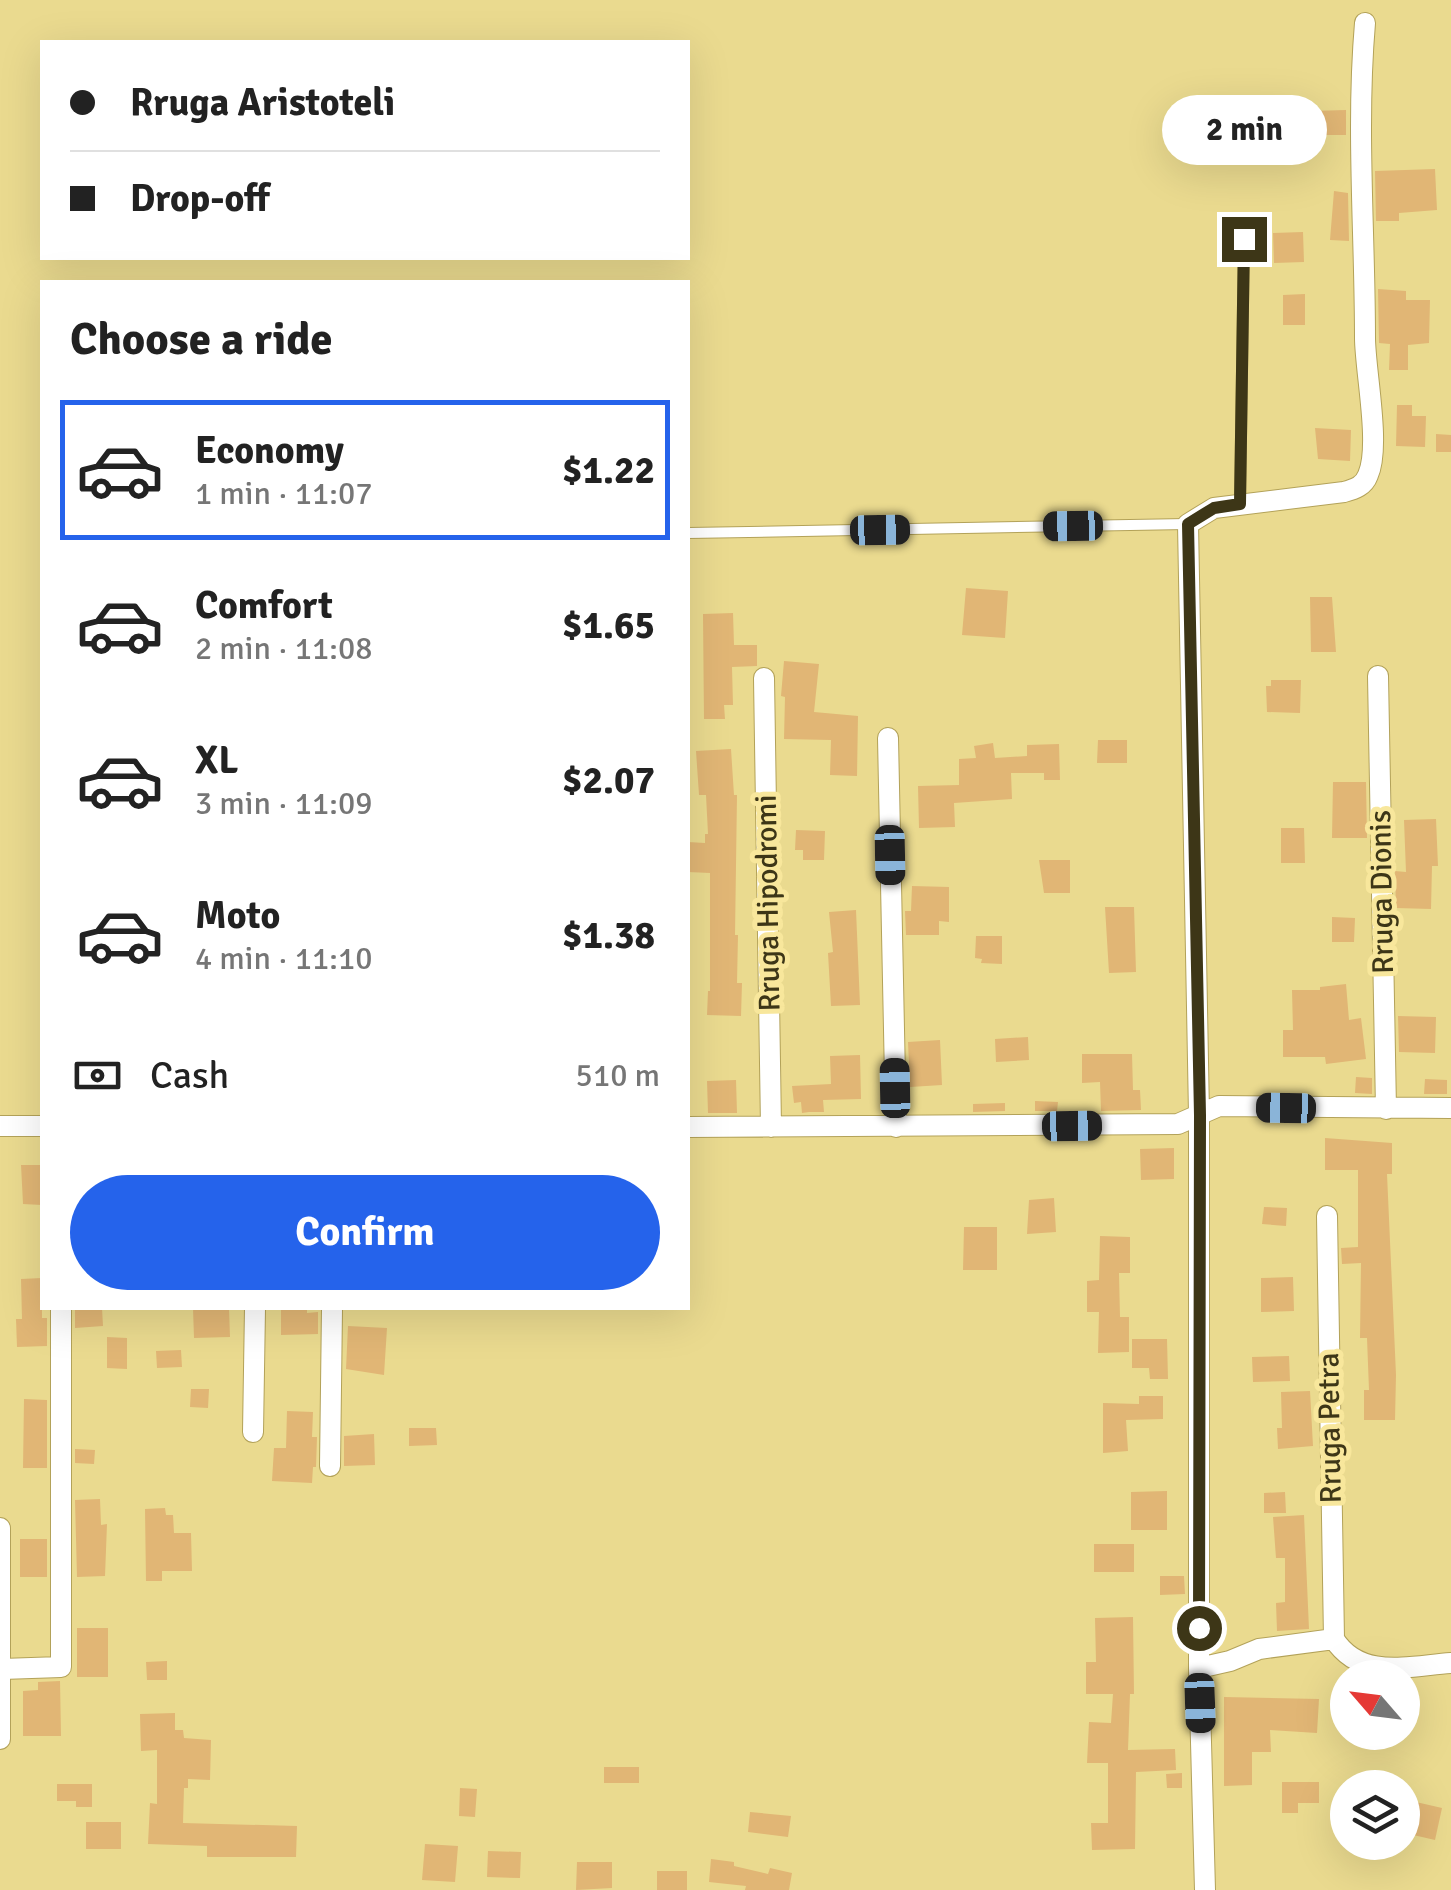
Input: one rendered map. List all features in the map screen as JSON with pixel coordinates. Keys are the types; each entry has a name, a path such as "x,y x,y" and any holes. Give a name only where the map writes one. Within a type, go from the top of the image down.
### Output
{"street":[{"path":"1205,1890 1199,1668 1200,1115 1188,524 1214,508 1359,488 1368,476 1370,380 1364,342 1366,279 1360,167 1365,23"},
{"name":"Rruga Dionis","path":"1378,676 1386,1109"},
{"name":"Rruga Hipodromi","path":"764,678 771,1127"},
{"path":"888,738 896,1127"},
{"path":"690,1127 1178,1124 1218,1106 1451,1108"},
{"path":"0,1126 40,1126"},
{"name":"Rruga Petra","path":"1327,1216 1334,1639"},
{"path":"2,1668 61,1667 61,1310"},
{"path":"253,1432 255,1310"},
{"path":"330,1466 332,1310"},
{"path":"0,1528 0,1739"},
{"path":"1199,1668 1230,1662 1259,1649 1334,1639 1342,1653 1357,1664 1384,1667 1451,1663"}],"lane":[{"path":"1240,504 1244,239"},
{"path":"690,533 1188,524"}],"building":[{"path":"1346,110 1346,135 1311,135 1311,111"},
{"path":"1435,169 1437,210 1399,213 1399,221 1376,221 1375,171"},
{"path":"1334,191 1348,193 1349,241 1330,240"},
{"path":"1303,232 1304,262 1274,263 1273,233"},
{"path":"1378,289 1406,291 1406,300 1430,300 1429,343 1408,345 1408,370 1389,370 1390,344 1379,343"},
{"path":"1305,294 1305,325 1283,325 1283,295"},
{"path":"1397,405 1412,405 1412,416 1426,416 1425,447 1396,446"},
{"path":"1315,428 1351,430 1350,461 1318,459"},
{"path":"1436,434 1451,435 1451,452 1436,452"},
{"path":"966,588 1008,591 1005,638 962,635"},
{"path":"1310,597 1332,597 1336,652 1311,652"},
{"path":"733,613 734,645 757,645 757,666 732,667 733,705 724,705 725,719 704,719 703,614"},
{"path":"784,661 819,664 814,712 858,716 857,776 830,775 831,740 784,739"},
{"path":"1271,680 1301,680 1300,713 1267,712 1266,686 1271,686"},
{"path":"1098,740 1127,740 1127,763 1097,763"},
{"path":"993,743 995,758 1027,756 1027,745 1059,744 1060,780 1044,780 1044,773 1011,773 1012,799 954,803 955,827 919,828 918,786 959,785 959,759 976,758 974,746"},
{"path":"731,749 737,795 735,935 737,983 742,983 741,1016 707,1015 710,873 690,872 690,842 705,843 708,834 706,795 699,795 696,751"},
{"path":"1333,782 1366,782 1367,838 1332,838"},
{"path":"1436,819 1438,866 1432,866 1431,909 1396,908 1395,871 1406,872 1404,820"},
{"path":"1281,828 1304,828 1305,863 1281,863"},
{"path":"796,830 825,831 824,860 803,860 803,850 795,850"},
{"path":"1039,860 1070,860 1070,893 1044,893"},
{"path":"912,886 949,887 949,922 939,921 939,935 906,935 905,911 911,911"},
{"path":"1105,907 1134,907 1136,972 1109,973"},
{"path":"856,910 860,1005 831,1006 828,953 833,952 829,912"},
{"path":"1332,917 1355,918 1354,942 1332,942"},
{"path":"976,936 1002,936 1002,964 981,963 982,959 975,958"},
{"path":"1346,984 1349,1020 1361,1018 1366,1059 1326,1064 1325,1057 1283,1057 1283,1030 1293,1030 1292,990 1320,990"},
{"path":"1398,1016 1436,1017 1435,1053 1399,1052"},
{"path":"1028,1037 1029,1060 996,1062 995,1039"},
{"path":"940,1040 942,1085 910,1087 908,1042"},
{"path":"1082,1054 1132,1054 1133,1090 1140,1090 1141,1110 1101,1111 1100,1082 1082,1083"},
{"path":"860,1055 861,1099 823,1100 824,1112 802,1113 801,1102 794,1103 792,1086 831,1084 830,1056"},
{"path":"1356,1077 1372,1078 1372,1094 1355,1093"},
{"path":"1425,1079 1447,1080 1447,1094 1424,1094"},
{"path":"736,1080 737,1113 708,1113 707,1081"},
{"path":"1035,1101 1058,1102 1057,1111 1035,1111"},
{"path":"1005,1103 1005,1111 973,1112 973,1104"},
{"path":"1325,1138 1392,1143 1392,1174 1387,1174 1395,1420 1364,1420 1364,1390 1369,1390 1367,1338 1360,1338 1361,1263 1342,1264 1341,1248 1358,1247 1358,1170 1325,1170"},
{"path":"1174,1148 1174,1179 1141,1180 1140,1149"},
{"path":"21,1165 40,1165 40,1205 23,1204"},
{"path":"1054,1198 1056,1232 1027,1234 1029,1200"},
{"path":"1264,1207 1287,1208 1286,1226 1262,1224"},
{"path":"964,1227 997,1227 997,1270 963,1270"},
{"path":"1100,1236 1130,1237 1130,1273 1119,1273 1120,1317 1129,1317 1129,1352 1098,1353 1099,1312 1087,1312 1087,1281 1099,1280"},
{"path":"1293,1277 1294,1311 1261,1312 1261,1278"},
{"path":"40,1278 40,1310 42,1318 47,1318 47,1346 17,1347 16,1319 22,1319 21,1279"},
{"path":"75,1310 102,1310 103,1326 75,1328"},
{"path":"193,1310 229,1310 230,1337 194,1338"},
{"path":"281,1310 318,1312 318,1334 281,1335"},
{"path":"348,1326 387,1328 384,1375 346,1369"},
{"path":"107,1337 127,1338 127,1369 107,1368"},
{"path":"1132,1339 1167,1339 1168,1379 1150,1379 1149,1368 1132,1368"},
{"path":"181,1350 182,1367 157,1368 156,1351"},
{"path":"1289,1356 1290,1381 1253,1382 1252,1357"},
{"path":"191,1389 209,1389 208,1408 190,1407"},
{"path":"1310,1391 1313,1446 1278,1449 1281,1392"},
{"path":"1139,1396 1163,1396 1163,1419 1126,1420 1128,1451 1103,1453 1103,1403 1139,1404"},
{"path":"24,1399 47,1400 47,1468 23,1468"},
{"path":"287,1411 313,1412 312,1437 317,1437 312,1483 272,1481 274,1448 286,1448"},
{"path":"409,1428 436,1428 437,1445 409,1446"},
{"path":"374,1434 375,1465 344,1466 344,1436"},
{"path":"75,1449 95,1450 94,1464 75,1463"},
{"path":"1167,1491 1167,1530 1131,1530 1131,1492"},
{"path":"1285,1492 1286,1513 1264,1513 1264,1493"},
{"path":"100,1499 101,1525 107,1524 105,1576 77,1577 75,1500"},
{"path":"165,1508 166,1515 173,1515 174,1533 191,1533 192,1571 162,1571 162,1581 146,1581 145,1509"},
{"path":"1304,1515 1309,1629 1277,1631 1276,1603 1285,1602 1285,1558 1276,1558 1273,1517"},
{"path":"20,1539 47,1539 47,1577 20,1577"},
{"path":"1094,1544 1134,1544 1134,1572 1094,1572"},
{"path":"1160,1576 1184,1576 1185,1594 1160,1595"},
{"path":"1133,1617 1134,1694 1130,1694 1128,1750 1175,1749 1176,1770 1136,1772 1135,1849 1092,1850 1091,1823 1108,1823 1108,1763 1087,1763 1089,1722 1111,1723 1113,1694 1086,1694 1086,1662 1096,1662 1095,1618"},
{"path":"77,1628 108,1628 108,1677 77,1677"},
{"path":"167,1661 167,1680 147,1680 146,1662"},
{"path":"60,1681 61,1736 23,1736 23,1691 38,1690 38,1682"},
{"path":"1224,1697 1319,1699 1317,1733 1270,1730 1271,1752 1252,1752 1252,1785 1224,1786"},
{"path":"175,1713 175,1730 183,1730 184,1738 211,1740 210,1780 188,1779 183,1823 297,1826 296,1857 207,1857 207,1846 148,1844 150,1803 157,1804 157,1750 141,1751 140,1714"},
{"path":"604,1767 639,1767 639,1783 604,1783"},
{"path":"1182,1773 1182,1788 1167,1788 1166,1774"},
{"path":"1282,1782 1319,1782 1319,1803 1298,1803 1298,1813 1282,1813"},
{"path":"57,1784 92,1784 92,1807 76,1807 76,1801 57,1801"},
{"path":"460,1788 477,1789 475,1817 459,1816"},
{"path":"1420,1803 1442,1808 1435,1840 1420,1837"},
{"path":"750,1812 791,1816 788,1837 748,1832"},
{"path":"86,1822 121,1822 121,1849 86,1849"},
{"path":"425,1844 458,1846 455,1882 422,1880"},
{"path":"488,1851 521,1852 520,1878 487,1877"},
{"path":"711,1859 768,1874 770,1868 792,1873 789,1890 745,1890 746,1886 709,1882"},
{"path":"577,1862 612,1862 612,1888 576,1890"},
{"path":"657,1871 687,1871 687,1890 657,1890"}],"route":[{"path":"1199,1628 1200,1115 1188,524 1214,508 1240,504 1244,239"}]}
